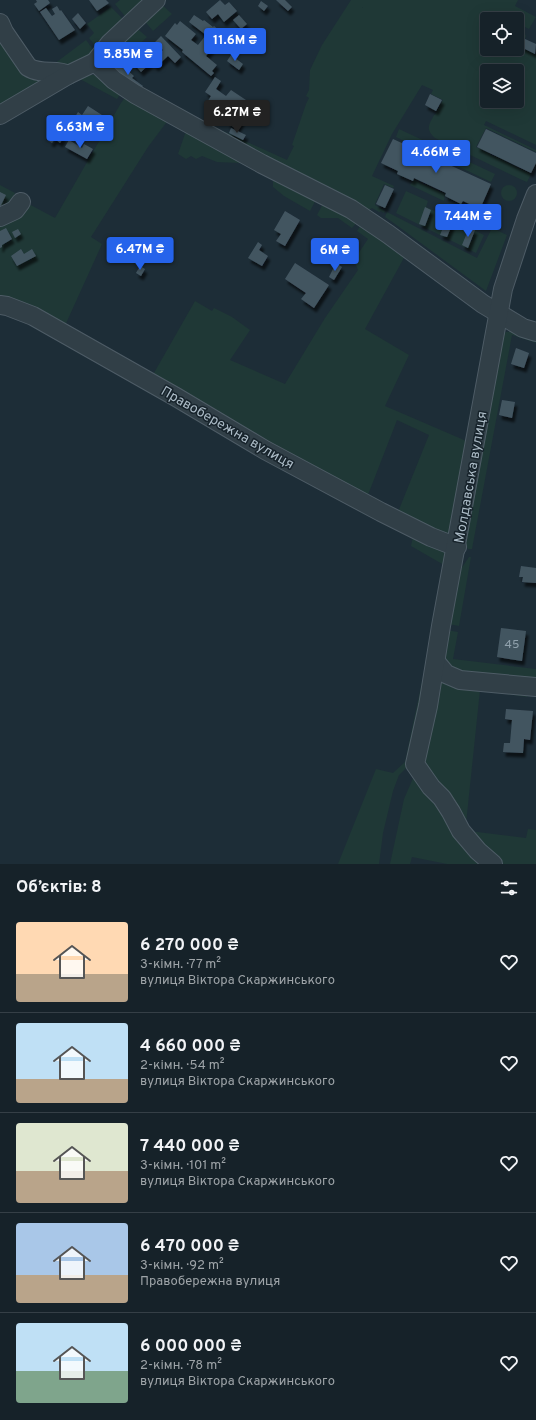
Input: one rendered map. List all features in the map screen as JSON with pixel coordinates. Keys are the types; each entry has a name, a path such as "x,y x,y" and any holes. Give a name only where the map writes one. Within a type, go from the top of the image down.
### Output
{"street":[{"path":"0,115 68,75 95,62 110,43 156,0"},
{"path":"0,23 4,32 28,67 34,71 64,73 68,75"},
{"path":"95,62 114,80 135,94 262,164 351,208 499,315 523,328 536,332"},
{"name":"Молдавська вулиця","path":"493,864 478,851 462,831 448,808 431,787 416,764 457,548 503,289 536,194"},
{"path":"0,217 15,210 21,202"},
{"name":"Правобережна вулиця","path":"0,305 7,306 32,316 176,397 265,450 381,512 457,548"},
{"path":"436,662 446,674 460,680 536,687"}],"green space":[{"path":"120,0 144,0 128,20 115,4"},
{"path":"351,0 518,0 515,6 536,17 529,29 524,26 524,12 480,12 480,56 524,56 524,49 535,54 536,53 536,145 486,121 484,125 536,150 536,152 486,128 476,147 531,174 527,182 435,138 430,132 429,127 443,100 431,94 433,90 422,85 392,134 372,176 394,186 393,188 384,184 375,204 385,211 384,213 372,208 366,212 223,133 223,131 287,160 294,146 292,145 309,98 306,96 309,90 310,70 322,45"},
{"path":"160,3 172,14 153,31 142,18"},
{"path":"111,7 126,22 98,49 89,38 94,33 87,24"},
{"path":"0,16 7,32 11,35 32,66 50,67 86,40 95,52 88,59 73,68 57,72 48,72 30,68 7,33 4,31 3,33 25,67 39,75 59,75 0,109"},
{"path":"134,26 147,37 115,68 140,90 136,89 109,63 108,55"},
{"path":"84,75 94,75 123,90 117,99 78,78"},
{"path":"128,93 318,196 310,211 284,196 273,187 273,178 247,165 240,163 217,162 202,156 196,159 191,156 186,159 178,154 187,128 169,119 148,147 91,237 102,244 63,330 0,303 0,220 25,202 55,218"},
{"path":"399,129 495,174 491,182 396,137"},
{"path":"414,180 445,194 444,201 410,185"},
{"path":"0,185 15,193 14,196 20,200 0,215"},
{"path":"509,185 515,187 517,193 515,199 509,201 503,199 501,193 503,187"},
{"path":"406,191 428,201 426,207 484,235 476,253 396,213"},
{"path":"325,200 359,220 352,228 338,218 321,218 317,215"},
{"path":"387,212 477,258 492,228 507,235 486,291 385,217"},
{"path":"362,223 406,254 365,329 409,355 385,406 471,443 448,539 150,380 195,301 212,311 214,308 232,317 250,330 230,360 285,384 325,318 358,270 354,260 368,239 357,231","holes":["397,420 429,435 398,512 368,495"]},
{"path":"515,331 536,338 536,343 512,335 472,549 468,549 463,541 501,337 506,332"},
{"path":"414,532 450,552 410,764 399,775 393,791 383,833 379,864 338,864 376,769 393,773 405,762 436,616 444,565 411,546"},
{"path":"469,557 471,557 459,626 448,624 457,575"},
{"path":"447,630 458,632 453,659 536,669 536,685 454,676 441,662"},
{"path":"439,671 450,680 466,684 528,690 527,697 480,690 466,824 469,831 526,838 528,829 536,830 536,864 496,864 477,847 466,833 439,791 430,785 424,772 421,760 426,726"},
{"path":"414,776 489,864 447,864 412,857 410,864 390,864 404,799"}],"building":[{"path":"36,0 48,0 50,3 39,11 34,4 37,2"},
{"path":"89,0 106,0 109,3 97,11"},
{"path":"220,0 225,5 229,2 237,11 224,22 218,14 212,19 206,12"},
{"path":"276,0 285,0 292,7 288,11"},
{"path":"261,1 268,6 264,11 258,6"},
{"path":"57,6 75,30 59,40 40,12 46,8 52,16 55,14 52,9"},
{"path":"78,13 86,23 80,29 72,19"},
{"path":"194,15 213,27 214,26 231,40 227,45 212,33 209,37 216,44 206,56 217,65 212,71 214,73 211,76 182,52 183,50 165,36 175,23 177,25 180,21 196,34 191,40 198,45 206,35 189,22"},
{"path":"239,15 247,24 241,29 233,20"},
{"path":"161,36 181,57 175,63 168,56 156,67 152,62 141,72 132,62 149,47 158,56 163,50 155,42"},
{"path":"525,39 536,44 535,54 524,48"},
{"path":"231,55 243,64 239,70 227,61"},
{"path":"119,63 134,76 132,78 143,86 140,90 115,68"},
{"path":"215,77 221,81 216,89 226,96 231,90 246,100 244,104 255,111 250,118 232,104 233,102 230,100 219,117 204,107 211,96 205,92"},
{"path":"430,94 442,100 436,111 425,105"},
{"path":"88,106 102,115 89,136 78,129 73,137 66,132 78,112 82,115"},
{"path":"236,110 245,116 237,129 227,123"},
{"path":"231,128 246,135 243,140 229,133"},
{"path":"486,129 536,153 536,163 531,173 477,147"},
{"path":"56,132 64,137 60,143 55,139 52,143 49,141"},
{"path":"393,139 491,184 480,209 463,201 461,204 445,196 446,193 414,178 413,181 397,174 398,171 381,163"},
{"path":"69,140 82,148 84,144 93,149 87,159 65,147"},
{"path":"385,185 394,189 385,208 376,204"},
{"path":"0,192 6,195 0,207"},
{"path":"425,207 431,210 425,226 419,224"},
{"path":"285,211 300,220 285,246 276,241 281,234 274,230"},
{"path":"447,218 454,220 447,237 440,235"},
{"path":"6,228 12,239 0,248 0,231"},
{"path":"469,228 475,230 468,248 462,245"},
{"path":"18,229 21,234 15,238 12,232"},
{"path":"258,242 262,245 259,250 268,256 262,266 248,258"},
{"path":"21,249 24,254 32,249 36,256 17,266 11,256"},
{"path":"295,263 329,285 314,308 301,299 306,293 285,279"},
{"path":"336,263 342,267 334,280 329,277"},
{"path":"140,266 145,269 141,276 136,273"},
{"path":"516,348 529,353 524,368 511,364"},
{"path":"502,400 515,402 512,418 499,415"},
{"path":"521,566 536,568 536,583 522,582 523,577 519,577"},
{"path":"501,628 526,631 522,661 497,657"},
{"path":"506,709 533,711 530,740 524,739 523,753 503,752 504,743 510,743 512,720 505,719"}]}
